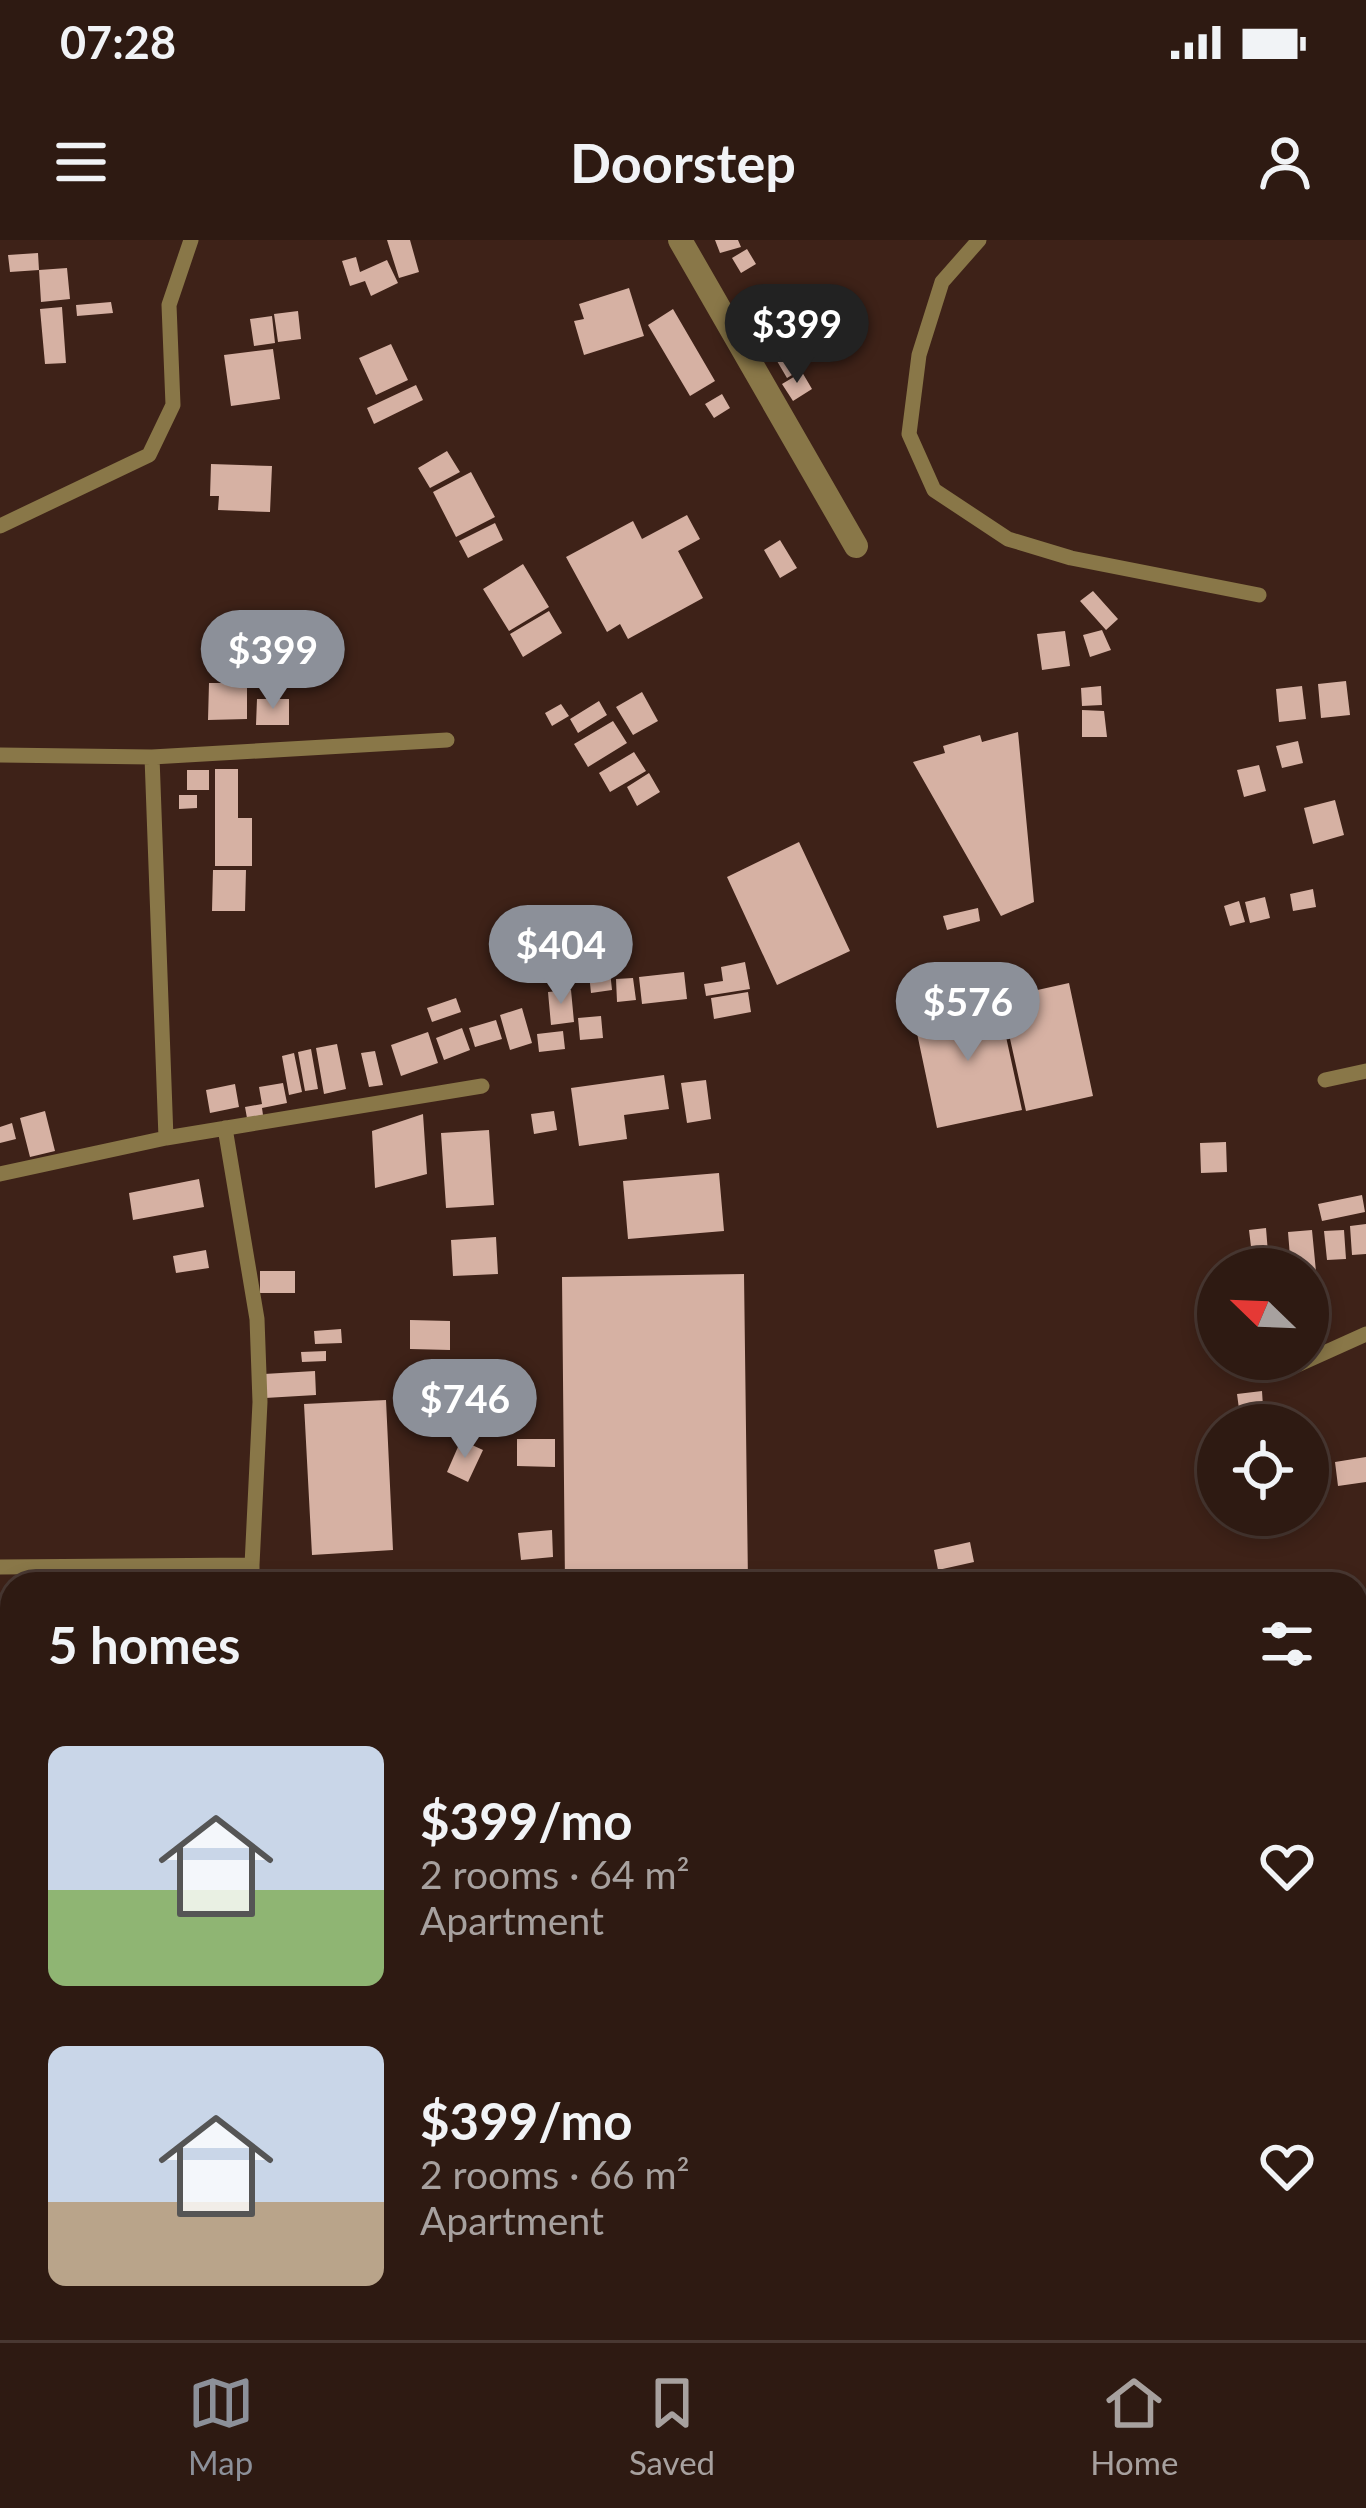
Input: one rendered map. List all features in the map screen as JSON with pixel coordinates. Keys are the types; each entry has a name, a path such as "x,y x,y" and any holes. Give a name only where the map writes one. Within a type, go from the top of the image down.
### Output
{"street":[{"path":"680,240 856,546"}],"lane":[{"path":"0,526 149,455 173,405 169,305 190,240"},
{"path":"979,240 942,282 919,355 909,434 934,490 1008,539 1071,558 1259,595"},
{"path":"0,754 152,757 447,740"},
{"path":"152,757 166,1138"},
{"path":"1325,1081 1366,1071"},
{"path":"0,1174 166,1138 482,1086"},
{"path":"225,1128 257,1319 260,1402 252,1572"},
{"path":"1329,1351 1366,1334"},
{"path":"0,1567 252,1565"}],"building":[{"path":"387,240 410,240 419,272 399,278"},
{"path":"715,240 738,240 741,247 720,253"},
{"path":"747,249 756,264 741,273 732,258"},
{"path":"38,253 39,270 10,272 8,255"},
{"path":"356,257 360,272 387,260 398,283 371,296 365,281 350,286 342,261"},
{"path":"67,268 70,299 41,302 39,270"},
{"path":"629,288 644,336 584,355 574,321 584,319 579,304"},
{"path":"111,302 113,313 77,316 76,305"},
{"path":"62,307 66,363 45,364 40,309"},
{"path":"673,309 715,381 690,396 648,325"},
{"path":"298,311 301,339 278,342 274,314"},
{"path":"272,316 275,343 254,346 250,319"},
{"path":"774,324 785,344 765,356 753,337"},
{"path":"391,344 408,380 376,395 359,358"},
{"path":"273,349 280,399 231,406 224,355"},
{"path":"797,349 807,366 787,378 777,361"},
{"path":"802,372 812,389 793,401 782,384"},
{"path":"416,385 423,400 374,424 367,408"},
{"path":"722,394 730,408 714,418 705,404"},
{"path":"447,451 460,472 430,488 418,468"},
{"path":"211,464 272,466 270,512 218,510 219,496 210,496"},
{"path":"471,472 495,517 456,537 433,492"},
{"path":"687,515 700,539 678,551 703,598 628,639 620,624 607,632 566,557 633,521 642,539"},
{"path":"495,523 503,540 468,558 459,541"},
{"path":"780,540 797,568 780,578 764,550"},
{"path":"523,564 549,607 509,631 483,589"},
{"path":"1093,591 1118,619 1106,630 1080,601"},
{"path":"549,611 562,633 523,657 510,634"},
{"path":"1102,630 1111,650 1090,657 1083,635"},
{"path":"1065,631 1070,666 1042,670 1037,634"},
{"path":"1346,681 1350,715 1321,718 1318,684"},
{"path":"209,683 247,683 247,719 208,720"},
{"path":"1101,686 1102,705 1082,706 1081,688"},
{"path":"1302,686 1306,719 1279,722 1276,689"},
{"path":"642,692 658,721 633,735 616,707"},
{"path":"257,699 289,699 289,725 256,725"},
{"path":"599,701 607,715 578,733 570,719"},
{"path":"561,704 569,716 552,726 545,713"},
{"path":"1082,710 1104,711 1107,737 1082,737"},
{"path":"613,721 627,743 588,767 574,744"},
{"path":"1018,732 1034,902 1001,916 913,762 945,753 943,746 980,735 982,742"},
{"path":"1298,741 1303,763 1282,768 1276,746"},
{"path":"634,752 646,771 610,792 599,773"},
{"path":"1259,765 1266,791 1244,797 1237,770"},
{"path":"215,769 238,769 238,818 252,818 252,866 215,866"},
{"path":"187,770 209,770 209,790 187,790"},
{"path":"649,773 660,792 637,806 627,787"},
{"path":"179,795 197,795 197,808 179,809"},
{"path":"1335,800 1344,835 1313,844 1304,808"},
{"path":"799,842 850,951 777,985 727,877"},
{"path":"213,870 246,870 245,911 212,911"},
{"path":"1313,889 1316,907 1293,911 1290,894"},
{"path":"1265,897 1270,918 1250,923 1245,902"},
{"path":"1239,901 1245,922 1230,926 1224,906"},
{"path":"978,908 980,921 947,930 943,916"},
{"path":"608,952 612,990 591,993 587,954"},
{"path":"745,962 750,989 706,996 704,984 723,981 721,967"},
{"path":"684,972 687,999 642,1004 639,977"},
{"path":"633,978 636,1000 617,1002 616,979"},
{"path":"1069,983 1093,1096 1026,1111 1001,998"},
{"path":"571,990 574,1022 551,1025 548,992"},
{"path":"748,992 751,1012 714,1019 711,998"},
{"path":"456,998 461,1012 432,1022 427,1008"},
{"path":"998,1000 1022,1110 937,1128 914,1019"},
{"path":"522,1008 532,1043 510,1050 500,1015"},
{"path":"601,1016 603,1038 580,1040 578,1018"},
{"path":"496,1020 502,1039 475,1047 469,1028"},
{"path":"462,1028 470,1050 444,1060 436,1038"},
{"path":"563,1031 565,1049 539,1052 537,1034"},
{"path":"428,1032 438,1063 401,1076 391,1045"},
{"path":"337,1044 346,1089 324,1094 316,1048"},
{"path":"311,1049 318,1089 305,1091 298,1052"},
{"path":"375,1051 383,1085 369,1087 361,1053"},
{"path":"294,1053 302,1092 289,1095 282,1056"},
{"path":"664,1075 669,1109 624,1115 627,1139 579,1146 571,1088"},
{"path":"706,1080 711,1119 687,1123 681,1083"},
{"path":"283,1083 287,1103 262,1108 263,1115 247,1118 245,1107 262,1104 259,1087"},
{"path":"235,1084 239,1107 210,1113 206,1090"},
{"path":"45,1111 55,1151 30,1157 20,1118"},
{"path":"554,1111 557,1130 534,1134 531,1114"},
{"path":"423,1114 427,1174 375,1188 372,1131"},
{"path":"12,1123 16,1139 0,1143 0,1127"},
{"path":"489,1130 494,1205 446,1208 441,1133"},
{"path":"1226,1142 1227,1172 1201,1173 1200,1143"},
{"path":"719,1173 724,1231 628,1239 623,1181"},
{"path":"199,1179 204,1207 133,1220 129,1193"},
{"path":"1362,1195 1365,1212 1322,1221 1318,1204"},
{"path":"1366,1224 1366,1254 1352,1255 1350,1226"},
{"path":"1266,1228 1268,1248 1251,1248 1249,1230"},
{"path":"1312,1230 1314,1248 1289,1248 1288,1232"},
{"path":"1344,1230 1346,1259 1329,1260 1324,1231"},
{"path":"496,1237 498,1274 453,1276 451,1240"},
{"path":"206,1250 209,1268 176,1273 173,1256"},
{"path":"260,1271 295,1271 295,1293 260,1293"},
{"path":"744,1274 748,1572 565,1572 562,1277"},
{"path":"410,1320 450,1321 450,1350 410,1349"},
{"path":"341,1329 342,1343 315,1344 314,1331"},
{"path":"326,1351 326,1361 302,1362 301,1352"},
{"path":"315,1371 316,1395 265,1398 264,1374"},
{"path":"1262,1391 1263,1404 1238,1404 1237,1394"},
{"path":"386,1400 393,1550 312,1555 304,1404"},
{"path":"517,1439 555,1439 555,1467 517,1466"},
{"path":"461,1440 483,1450 468,1482 447,1472"},
{"path":"1366,1457 1366,1482 1338,1486 1335,1462"},
{"path":"552,1530 553,1557 521,1560 518,1533"},
{"path":"970,1542 974,1562 938,1570 934,1550"}]}
